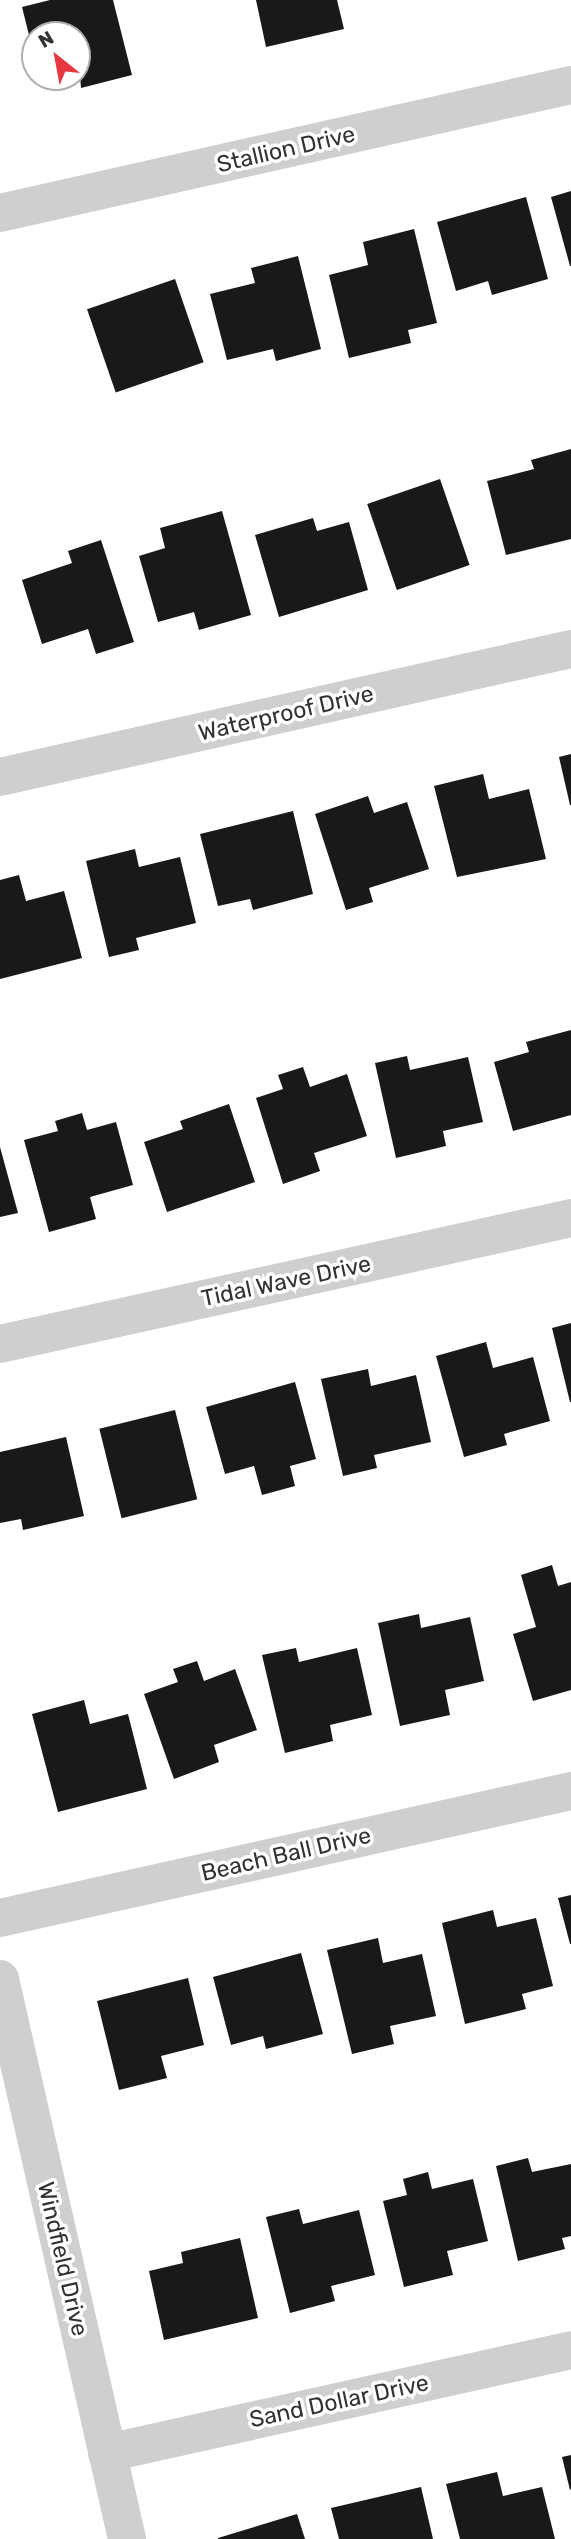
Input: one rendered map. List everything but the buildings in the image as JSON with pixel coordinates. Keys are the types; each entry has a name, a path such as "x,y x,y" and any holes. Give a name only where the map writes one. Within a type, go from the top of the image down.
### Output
{"street":[{"name":"Stallion Drive","path":"0,213 571,85"},
{"name":"Waterproof Drive","path":"0,777 571,649"},
{"name":"Tidal Wave Drive","path":"0,1344 571,1218"},
{"name":"Beach Ball Drive","path":"0,1918 571,1791"},
{"name":"Windfield Drive","path":"0,1979 127,2539"},
{"name":"Sand Dollar Drive","path":"107,2453 571,2350"}]}
